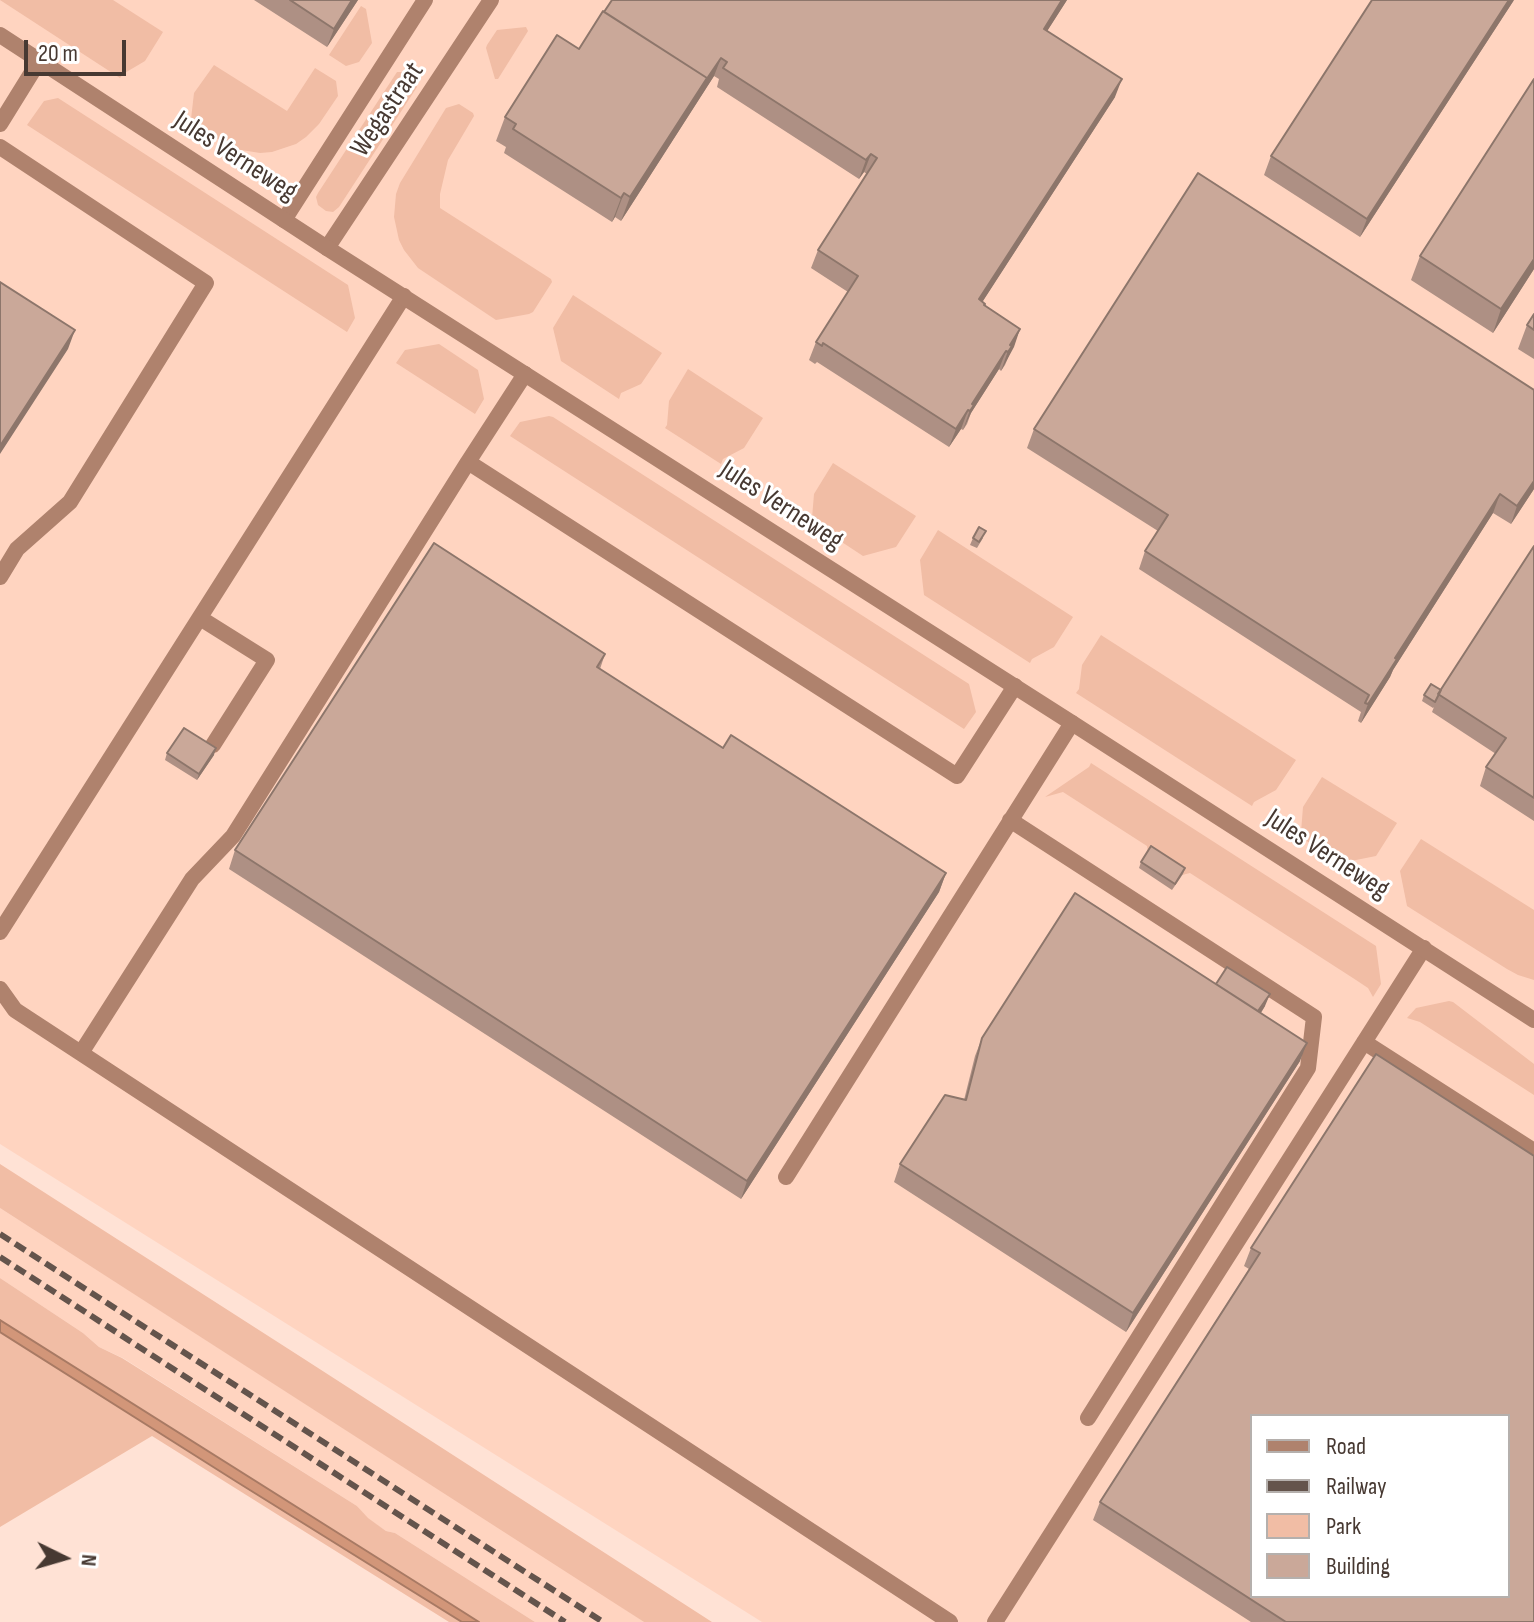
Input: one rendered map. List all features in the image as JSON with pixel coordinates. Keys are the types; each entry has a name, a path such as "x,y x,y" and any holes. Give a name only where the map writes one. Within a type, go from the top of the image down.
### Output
{"street":[{"name":"Wegastraat","path":"284,220 425,0"},
{"name":"Wegastraat","path":"327,248 491,0"},
{"name":"Jules Verneweg","path":"0,35 327,248 1534,1020"},
{"path":"0,124 39,61"},
{"path":"0,147 206,283 70,502 17,549 0,577"},
{"path":"0,932 404,296"},
{"path":"81,1053 192,879 233,836 525,374"},
{"path":"468,462 957,776 1015,686"},
{"path":"200,618 267,660 213,745"},
{"path":"786,1177 1072,723"},
{"path":"1010,820 1314,1017 1308,1068 1088,1418"},
{"path":"995,1622 1424,948"},
{"path":"0,989 15,1010 950,1622"},
{"path":"1364,1042 1534,1151"}],"shaded area":[{"path":"0,0 1534,0 1534,1622 762,1622 0,1144"},
{"path":"0,1208 644,1622 535,1622 395,1533 386,1531 367,1518 357,1506 123,1358 99,1347 0,1278"},
{"path":"0,1320 479,1622 462,1622 237,1482 0,1332"}],"green space":[{"path":"0,0 113,0 163,32 145,61 120,78"},
{"path":"361,6 366,9 372,43 359,62 346,66 329,55"},
{"path":"526,27 528,31 498,79 495,79 487,45 497,30"},
{"path":"214,65 287,111 315,68 336,81 338,96 319,124 296,144 260,153 235,149 189,122 194,93"},
{"path":"397,72 415,80 417,87 339,207 333,212 326,211 318,205 318,193"},
{"path":"58,98 348,285 355,318 347,332 27,125 44,101"},
{"path":"459,104 474,116 448,160 440,208 551,279 552,282 529,314 496,320 418,268 399,240 394,217 400,183 446,108"},
{"path":"573,295 662,353 641,384 621,393 619,399 561,361 553,328"},
{"path":"439,344 478,370 484,399 475,414 396,363 405,350"},
{"path":"688,369 763,418 744,448 723,459 721,464 665,428 669,401"},
{"path":"549,416 969,684 976,712 964,729 510,436 520,422"},
{"path":"833,463 916,516 896,547 863,556 810,521 814,494"},
{"path":"938,530 1073,617 1054,647 1030,663 924,595 920,560"},
{"path":"1101,635 1296,760 1276,790 1252,806 1076,693 1082,665"},
{"path":"1091,763 1376,946 1381,984 1373,997 1368,988 1356,980 1190,873 1182,875 1148,853 1147,846 1063,792 1045,797"},
{"path":"1322,777 1397,823 1376,856 1341,863 1299,836 1303,807"},
{"path":"1421,839 1534,910 1534,980 1507,969 1407,906 1400,871"},
{"path":"1449,1001 1534,1064 1534,1095 1420,1022 1407,1018 1416,1008"},
{"path":"0,1164 712,1622 644,1622 0,1208"},
{"path":"0,1278 99,1347 122,1358 357,1506 386,1531 395,1533 535,1622 479,1622 0,1320"},
{"path":"0,1332 462,1622 449,1622 152,1436 0,1527"}],"building":[{"path":"290,0 352,0 334,29"},
{"path":"612,0 1062,0 1044,29 1122,79 979,299 1020,329 1012,346 956,429 823,343 822,346 816,342 858,276 818,250 877,158 871,154 866,160 723,68 727,62 721,58 704,83 707,78 604,12"},
{"path":"1372,0 1509,0 1367,219 1271,156"},
{"path":"603,11 707,78 630,197 624,193 621,198 513,129 516,124 505,117 557,35 579,49"},
{"path":"1534,79 1534,259 1501,309 1420,256"},
{"path":"1198,173 1534,390 1534,481 1517,506 1500,494 1368,704 1365,703 1369,695 1145,551 1168,515 1034,429"},
{"path":"0,282 75,330 0,446"},
{"path":"1534,314 1534,330 1527,325"},
{"path":"979,527 986,531 979,542 973,538"},
{"path":"434,543 605,654 597,667 723,748 731,735 946,873 747,1181 235,850"},
{"path":"1534,546 1534,798 1486,767 1506,738 1438,694"},
{"path":"1431,684 1441,690 1435,702 1424,695"},
{"path":"184,728 216,748 199,774 167,753"},
{"path":"1151,846 1185,868 1175,884 1141,862"},
{"path":"1075,893 1307,1043 1133,1313 900,1164 945,1095 966,1100 982,1038"},
{"path":"1227,967 1270,994 1258,1011 1216,984"},
{"path":"1376,1054 1534,1156 1534,1622 1286,1622 1100,1502 1260,1253 1251,1248"}],"railway":[{"path":"0,1234 603,1622"},
{"path":"0,1257 565,1622"}]}
